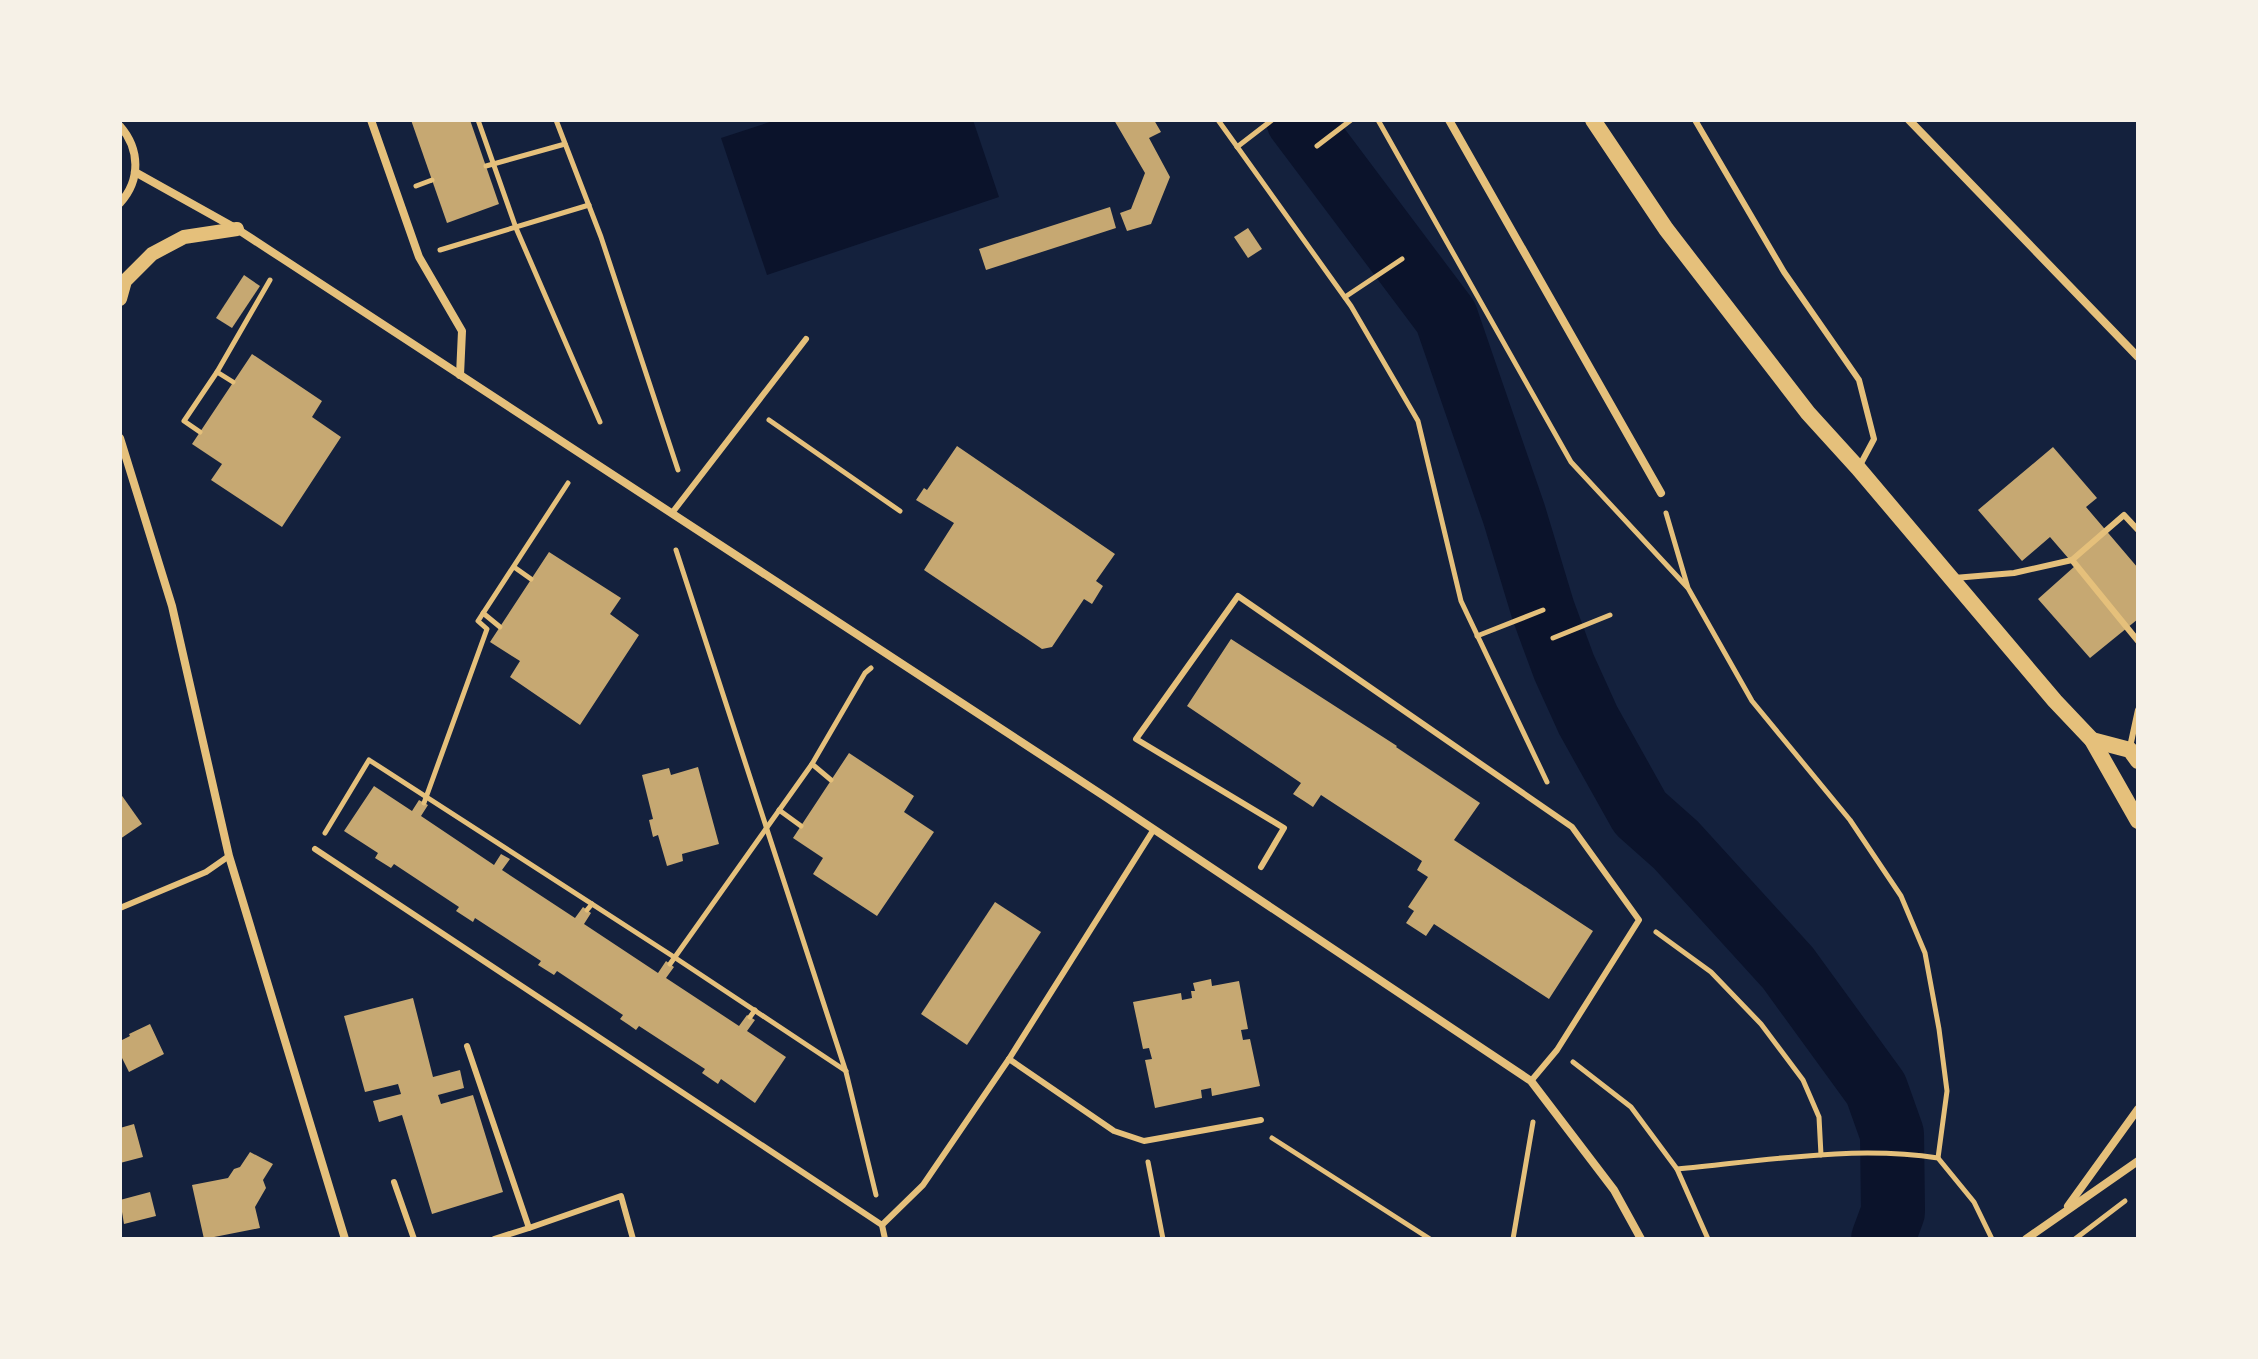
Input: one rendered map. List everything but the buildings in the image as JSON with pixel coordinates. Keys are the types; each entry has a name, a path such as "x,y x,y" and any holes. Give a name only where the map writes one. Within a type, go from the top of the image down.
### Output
{"main road":[{"path":"1593,120 1666,229 1808,413 2092,740 2138,821"},
{"path":"2092,740 2134,756"}],"street":[{"path":"371,120 419,257 462,331 460,375"},
{"path":"1449,120 1661,493"},
{"path":"1909,120 2138,357"},
{"path":"120,126 132,145 136,162 132,186 120,203"},
{"path":"135,172 237,229 1154,829 1531,1081 1614,1190 1641,1239"},
{"path":"120,299 125,281 152,254 184,237 237,229"},
{"path":"120,438 172,606 229,856 345,1239"},
{"path":"2065,1210 2138,1109"},
{"path":"2026,1239 2138,1161"}],"lane":[{"path":"1695,120 1784,272 1859,380 1874,439 1858,468"},
{"path":"672,513 806,339"},
{"path":"1952,578 2014,573 2072,560 2124,515 2138,530"},
{"path":"2072,560 2138,641"},
{"path":"1261,867 1284,828 1136,739 1238,596 1572,827 1639,920 1557,1050 1531,1081"},
{"path":"2134,756 2138,710"},
{"path":"882,1225 923,1185 1009,1059 1154,829"},
{"path":"315,849 882,1225 885,1239"},
{"path":"120,908 206,872 229,856"},
{"path":"467,1046 529,1228"},
{"path":"1009,1059 1114,1131 1144,1141 1261,1120"},
{"path":"394,1182 414,1239"},
{"path":"494,1239 621,1196 633,1239"}],"path":[{"path":"478,120 516,228 600,422"},
{"path":"556,120 589,205 679,474"},
{"path":"1218,120 1345,297 1418,421 1461,601 1550,788"},
{"path":"1237,147 1272,120"},
{"path":"1317,146 1351,120"},
{"path":"1378,120 1571,462 1688,588 1752,701 1850,820 1901,896 1925,953 1939,1029 1947,1091 1938,1158"},
{"path":"486,166 565,144"},
{"path":"419,257 589,205"},
{"path":"1345,297 1402,259"},
{"path":"200,432 184,421 217,372 270,280"},
{"path":"217,372 233,382"},
{"path":"752,408 900,511"},
{"path":"426,800 487,629 478,621 568,483"},
{"path":"1661,493 1688,588"},
{"path":"676,550 846,1072 882,1225"},
{"path":"514,567 531,579"},
{"path":"1477,636 1543,610"},
{"path":"483,613 500,627"},
{"path":"1553,638 1610,615"},
{"path":"670,964 812,764 865,673 887,654"},
{"path":"315,849 369,760 508,854 592,904 846,1072"},
{"path":"812,764 831,780"},
{"path":"779,810 801,826"},
{"path":"587,910 592,904"},
{"path":"1639,920 1711,972 1761,1024 1803,1080 1819,1117 1821,1155"},
{"path":"750,1017 755,1010"},
{"path":"1557,1050 1631,1107 1677,1169 1708,1239"},
{"path":"1261,1120 1271,1137 1430,1239"},
{"path":"1513,1239 1533,1122"},
{"path":"1144,1141 1163,1239"},
{"path":"1677,1169 1821,1155 1915,1154 1938,1158 1974,1202 1992,1239"},
{"path":"2075,1239 2125,1201"}],"water":[{"path":"776,120 973,120 999,197 767,275 721,138"}],"waterway":[{"path":"1298,120 1446,317 1564,667 1588,720 1640,813 1676,845 1788,968 1876,1089 1892,1134 1893,1212 1883,1239"}]}
